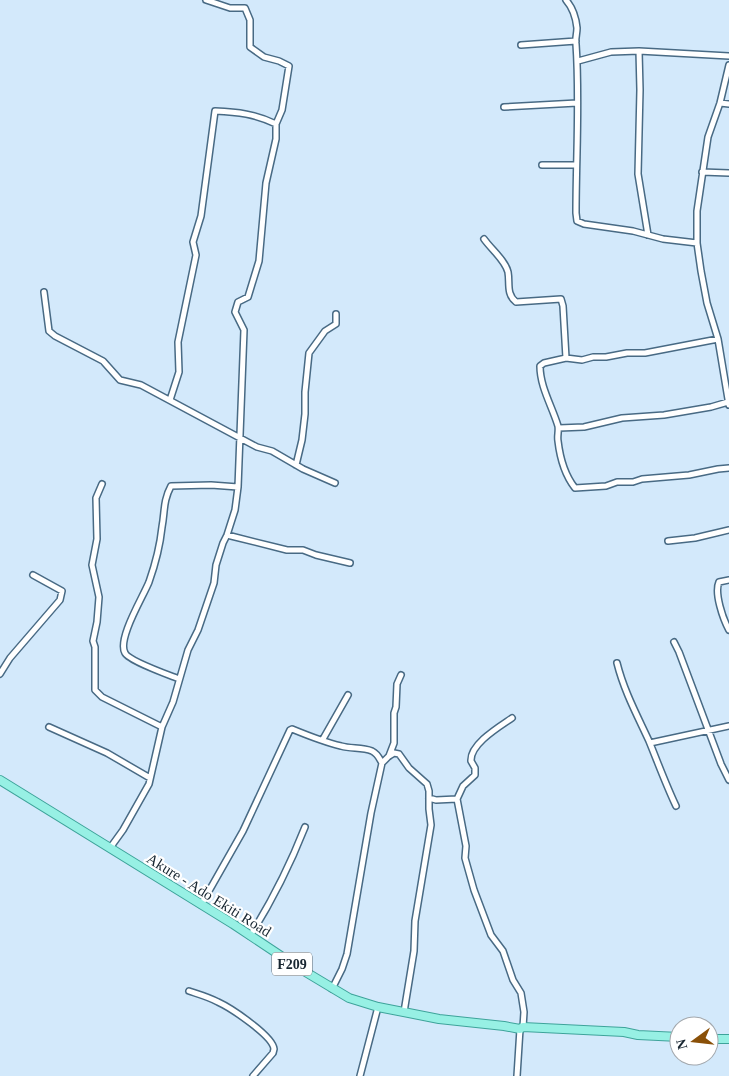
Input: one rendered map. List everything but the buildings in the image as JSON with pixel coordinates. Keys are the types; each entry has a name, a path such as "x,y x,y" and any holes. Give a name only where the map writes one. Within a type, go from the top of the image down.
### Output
{"main road":[{"name":"Akure - Ado Ekiti Road","path":"0,780 332,989 350,998 378,1008 465,1022 522,1028 624,1032 638,1035 669,1037"}],"street":[{"path":"110,848 143,796 150,778 162,727 177,690 188,650 198,630 208,601 222,543 228,535 235,510 238,488 244,330 235,312 238,302 248,297 259,262 266,182 276,140 276,124 282,110 289,66 264,57 250,47 250,20 245,8 230,8 206,0"},
{"path":"566,0 571,6 577,30 577,221 584,224 663,239 697,243"},
{"path":"521,45 576,41"},
{"path":"578,62 611,52 639,51 729,56"},
{"path":"639,51 638,174 648,235"},
{"path":"558,428 584,427 622,418 664,415 728,403 718,340 707,303 697,243 696,211 708,137 720,103 729,65"},
{"path":"504,107 578,103"},
{"path":"720,103 729,104"},
{"path":"170,400 179,372 178,342 196,255 193,242 201,216 215,111 258,116 276,124"},
{"path":"542,165 576,165"},
{"path":"702,172 729,173"},
{"path":"484,239 504,263 508,272 509,290 512,299 516,302 561,299 566,358"},
{"path":"44,292 49,331 54,336 103,361 120,380 141,385 170,400 180,408 196,414 257,447 272,451 296,465 335,483"},
{"path":"296,465 302,440 309,353 325,331 336,324 336,314"},
{"path":"718,340 645,353 627,353 582,360 566,358 544,363 540,366 544,391 552,407 558,428 557,439 561,461 566,474 575,488 606,486 617,482 633,482 642,478 689,475 729,468"},
{"path":"102,484 96,498 97,539 92,565 99,597 93,641 95,647 94,690 102,697 162,727"},
{"path":"179,679 126,656 123,651 129,626 156,560 165,497 170,486 211,485 238,488"},
{"path":"668,541 696,538 729,530"},
{"path":"228,535 286,550 303,550 350,563"},
{"path":"0,674 10,658 60,600 62,591 33,575"},
{"path":"729,580 719,582 717,586 721,610 729,630"},
{"path":"674,642 710,730 721,764 729,780"},
{"path":"617,663 628,697 650,743 676,806"},
{"path":"332,989 347,954 371,813 382,763 389,756 394,743 394,713 397,684 401,675"},
{"path":"323,739 348,695"},
{"path":"512,718 486,737 472,753 471,762 475,768 474,775 463,786 457,799 466,846 465,858 474,890 491,935 503,951 513,980 521,993 524,1012 517,1076"},
{"path":"650,743 729,726"},
{"path":"48,727 107,753 150,778"},
{"path":"201,906 243,831 290,730 292,729 340,746 374,752 382,763"},
{"path":"394,743 409,768 427,784 430,791 430,841 415,921 414,951 404,1012"},
{"path":"389,756 399,754"},
{"path":"429,798 436,800 457,799"},
{"path":"250,936 267,910 286,873 305,827"},
{"path":"189,991 220,1003 251,1023 272,1042 273,1053 253,1076"},
{"path":"360,1076 378,1008"}]}
